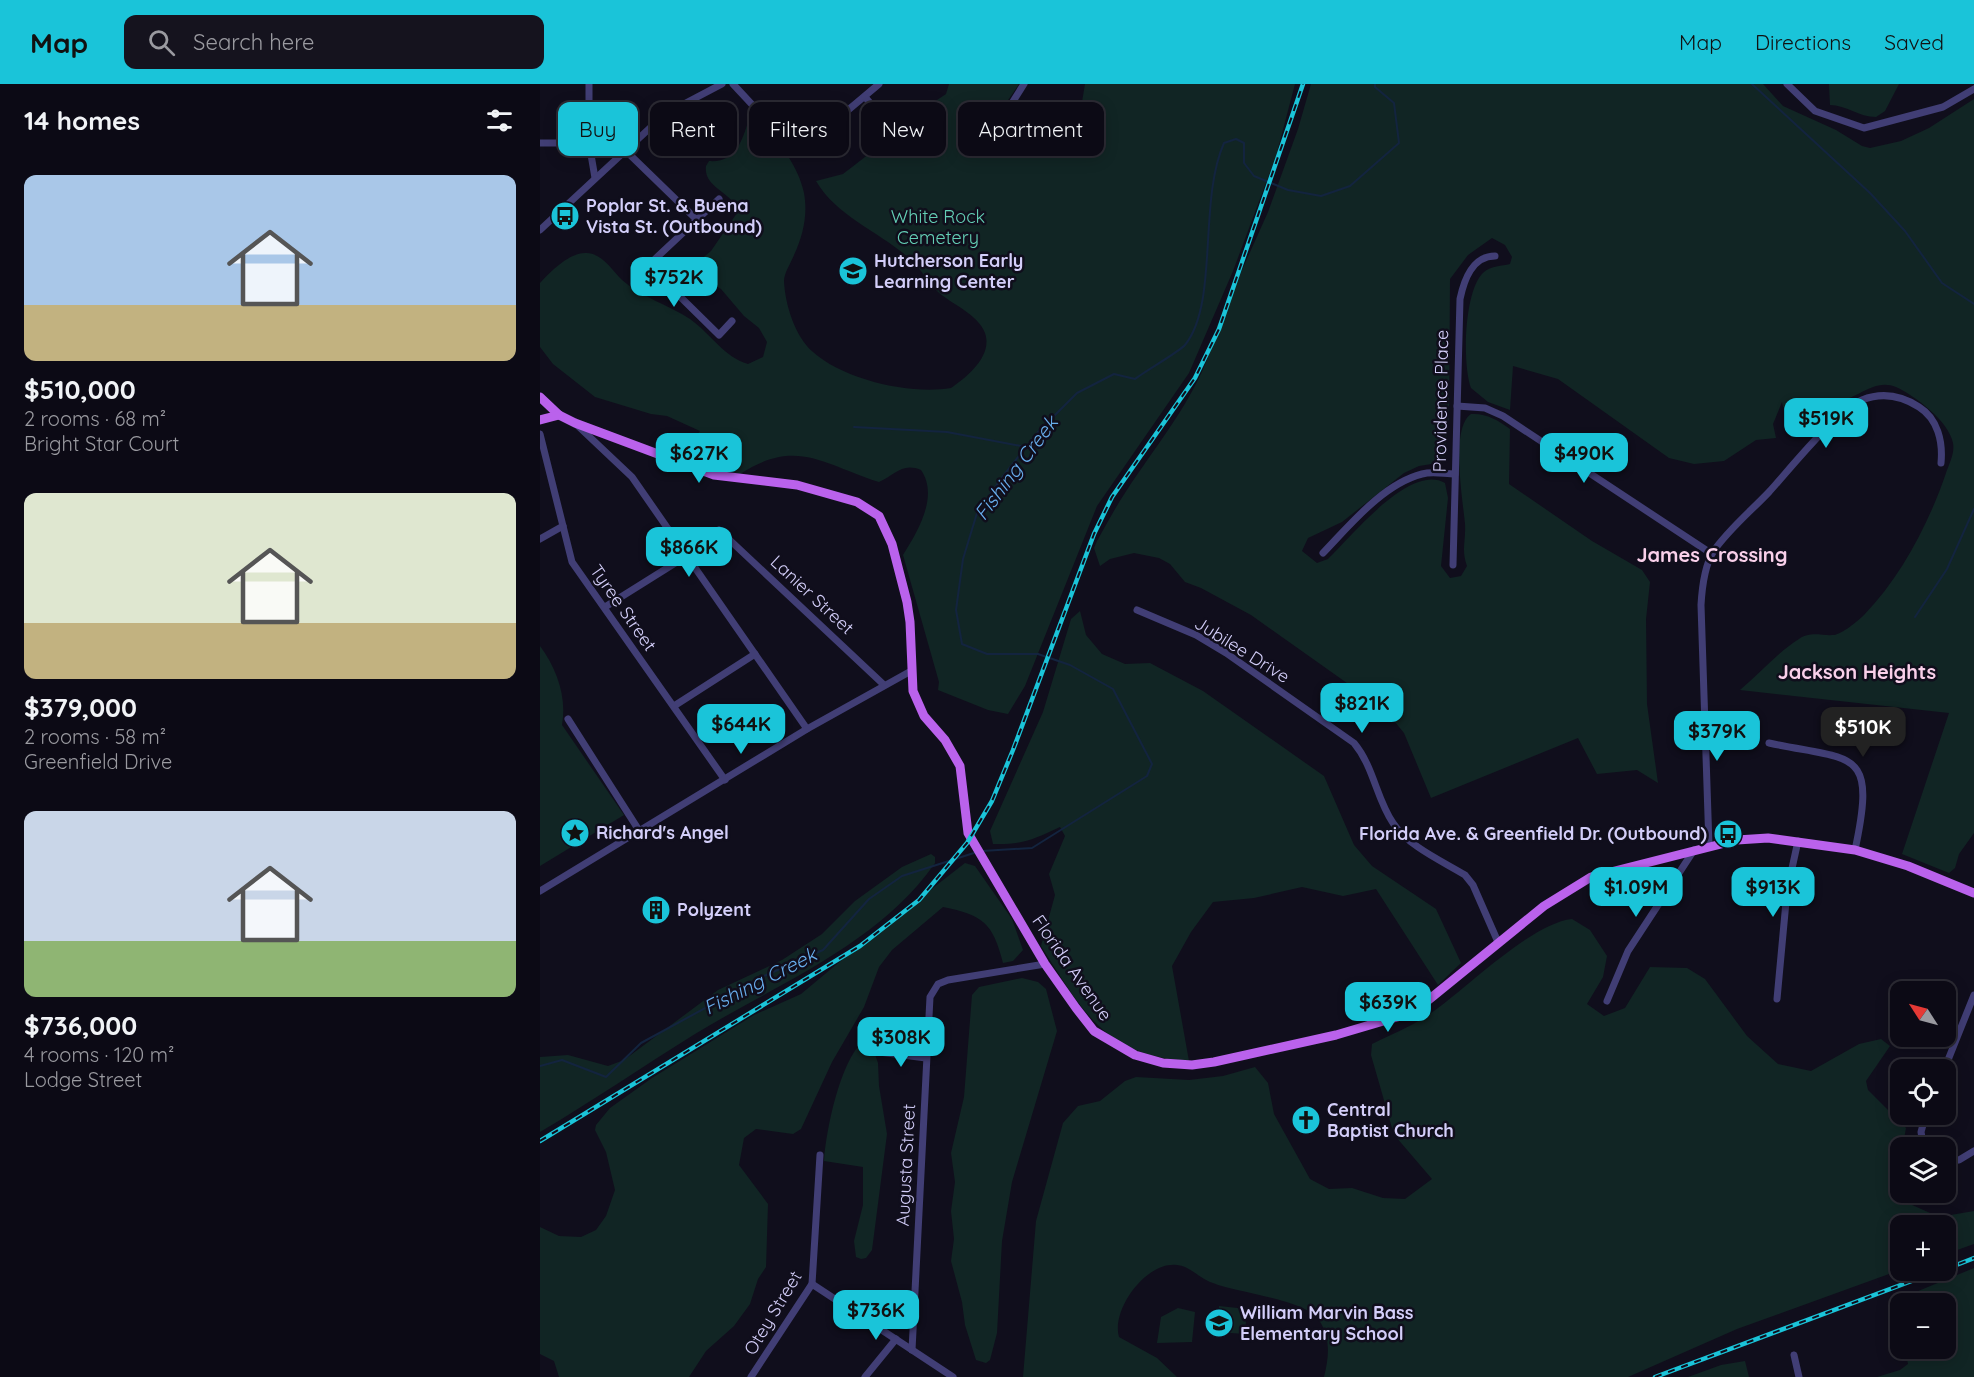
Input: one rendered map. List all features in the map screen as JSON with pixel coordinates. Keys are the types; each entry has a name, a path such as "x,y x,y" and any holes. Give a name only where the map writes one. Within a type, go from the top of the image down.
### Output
{"main road":[{"name":"Florida Avenue","path":"540,397 559,415 575,423 714,476 797,485 857,502 874,511 888,535 907,602 911,632 911,671 916,703 950,746 960,766 964,823 978,854 1045,964 1094,1031 1109,1042 1135,1055 1163,1063 1192,1065 1336,1035 1397,1017 1426,1002 1568,888 1591,877 1737,840 1798,841 1855,850 1908,866 1974,893"},
{"path":"540,420 559,415"}],"street":[{"path":"589,84 589,102"},
{"path":"638,140 674,108 722,84"},
{"path":"733,84 797,153 879,84"},
{"path":"1013,102 1024,84"},
{"path":"1787,84 1815,111 1864,128 1943,107 1974,89"},
{"path":"865,97 869,102"},
{"path":"540,143 558,143"},
{"path":"591,156 595,178"},
{"path":"540,230 619,156"},
{"path":"632,156 696,219"},
{"path":"719,199 655,259 653,266 655,273 719,335 732,321"},
{"name":"Providence Place","path":"1453,565 1458,319 1461,292 1464,280 1474,265 1482,258 1495,256"},
{"path":"1709,846 1701,605 1707,567 1712,554 1729,533 1839,417 1864,399 1894,396 1907,400 1923,410 1939,433 1942,448 1941,463"},
{"path":"1457,406 1485,408 1503,416 1712,554"},
{"path":"575,423 632,477 807,729"},
{"name":"Tyree Street","path":"540,434 572,562 725,780"},
{"path":"1323,553 1362,513 1406,481 1423,474 1455,474"},
{"path":"540,539 563,526"},
{"name":"Lanier Street","path":"688,555 719,530 884,684"},
{"path":"604,607 688,555"},
{"name":"Jubilee Drive","path":"1137,610 1196,635 1227,653 1354,743 1365,757 1392,822 1402,834 1465,875 1473,885 1498,942"},
{"path":"674,706 755,654"},
{"path":"540,891 807,729 911,671"},
{"path":"568,719 640,832"},
{"path":"1768,743 1829,753 1853,765 1863,782 1865,795 1855,850"},
{"path":"1777,999 1787,891 1798,841"},
{"path":"1607,1001 1628,951 1694,850"},
{"name":"Augusta Street","path":"912,1350 930,997 938,984 1045,964"},
{"path":"1948,1059 1974,995"},
{"path":"879,1052 926,1058"},
{"path":"1956,1160 1974,1151"},
{"name":"Otey Street","path":"750,1377 812,1284 820,1155"},
{"path":"812,1284 953,1377"},
{"path":"865,1377 896,1339"},
{"path":"1794,1355 1799,1377"}],"green space":[{"name":"White Rock Cemetery","path":"949,84 1019,84 1007,102 958,102 958,156 1104,156 1104,102 1082,102 1085,84 1295,84 1276,156 1233,271 1189,373 1097,506 1025,686 1008,714 988,710 938,690 939,682 903,555 920,524 927,502 926,480 921,470 904,468 879,482 826,462 795,456 778,457 760,463 740,474 681,457 700,431 667,416 651,414 595,397 553,364 540,347 540,283 566,260 579,254 591,253 601,258 630,286 690,319 739,361 748,364 763,357 767,342 759,328 744,316 721,289 712,284 696,284 689,276 699,261 711,251 737,213 731,200 709,180 706,166 709,161 737,156 737,147 749,119 749,156 788,156 797,171 804,193 805,217 802,232 784,281 789,310 796,329 807,346 826,362 860,378 898,387 935,390 951,388 971,372 982,358 986,342 982,326 934,288 905,255 837,206 816,181 843,174 866,156 946,156 946,102 934,102 946,94"},
{"path":"1311,84 1763,84 1783,106 1870,148 1901,141 1929,128 1974,99 1974,833 1959,854 1955,868 1949,873 1902,854 1949,713 1740,690 1799,639 1816,634 1834,635 1850,627 1861,618 1890,584 1922,530 1951,458 1953,443 1945,426 1930,410 1904,391 1887,385 1878,386 1844,400 1827,401 1826,407 1808,414 1789,413 1789,409 1783,407 1782,402 1773,424 1776,438 1756,440 1724,461 1694,464 1669,458 1558,379 1513,366 1510,410 1488,402 1471,388 1466,362 1466,345 1469,310 1477,281 1487,270 1510,264 1512,257 1505,245 1492,238 1468,255 1450,279 1449,418 1444,462 1419,466 1404,473 1342,522 1308,538 1302,551 1317,563 1328,559 1382,505 1415,483 1431,480 1445,483 1448,498 1441,566 1450,578 1461,576 1467,566 1464,555 1465,524 1459,466 1461,434 1471,414 1487,416 1501,423 1510,429 1509,484 1592,541 1642,570 1650,582 1646,619 1647,704 1658,783 1637,770 1597,774 1578,738 1431,798 1404,733 1385,710 1251,615 1185,582 1170,564 1159,558 1134,553 1110,559 1100,566 1094,548 1097,541 1121,499 1179,414 1202,372 1217,326 1268,212 1298,129"},
{"path":"1829,84 1899,84 1885,111 1876,117 1830,105"},
{"path":"1080,611 1086,635 1102,654 1125,664 1150,663 1203,691 1324,776 1354,845 1372,866 1436,909 1461,963 1438,985 1376,889 1343,896 1302,887 1254,898 1213,902 1191,932 1172,966 1189,1061 1160,1057 1136,1050 1098,1026 1069,990 1041,946 1055,895 1049,874 1065,836 1060,827 1028,840 993,844 990,831 1043,712 1071,619"},
{"path":"540,646 556,674 562,694 562,725 624,815 540,866"},
{"path":"931,854 935,857 935,863 912,892 856,940 695,1034 540,1132 540,1057 568,1055 608,1066 624,1060 718,990 782,960 822,934 855,901 902,867"},
{"path":"965,863 975,866 1012,919 1023,950 1013,961 1003,963 995,938 984,923 968,914 943,907 892,950 879,967 864,1007 832,1062 801,1129 793,1134 756,1129 744,1138 739,1165 768,1204 766,1267 758,1279 750,1304 734,1326 706,1351 689,1377 559,1377 554,1361 540,1354 540,1227 559,1236 581,1237 596,1230 606,1216 615,1190 606,1152 595,1130 596,1125 610,1108 652,1078 754,1015 801,994"},
{"path":"1572,919 1590,930 1607,956 1603,977 1587,1004 1604,1016 1625,1008 1650,967 1687,968 1705,979 1747,1036 1778,1064 1811,1071 1859,1044 1881,1039 1890,1046 1866,1081 1868,1090 1890,1112 1890,1125 1903,1125 1906,1128 1904,1137 1890,1137 1890,1203 1909,1203 1935,1215 1890,1215 1890,1274 1737,1329 1628,1377 1324,1377 1328,1355 1326,1334 1319,1320 1311,1313 1286,1302 1213,1283 1182,1266 1165,1266 1154,1271 1133,1289 1120,1314 1119,1337 1157,1358 1177,1377 1023,1377 1036,1221 1063,1123 1078,1106 1100,1101 1125,1081 1136,1077 1189,1080 1223,1076 1255,1067 1268,1083 1274,1114 1310,1179 1329,1189 1352,1188 1383,1198 1405,1199 1432,1179 1396,1137 1392,1128 1371,1055 1372,1044 1427,1016 1520,944 1556,923"},
{"path":"1022,978 1038,982 1046,989 1057,1031 1012,1182 1002,1241 997,1333 990,1360 986,1363 976,1360 965,1325 962,1302 951,1261 954,1239 951,1211 955,1182 951,1153 964,1097 972,995 979,987"},
{"path":"863,1041 872,1046 878,1063 879,1086 887,1134 872,1250 866,1258 861,1259 856,1257 854,1241 863,1205 863,1167 824,1161 831,1115 841,1080 847,1064"},
{"path":"1974,1211 1974,1244 1956,1250 1956,1215 1951,1215"},
{"path":"1974,1268 1974,1377 1877,1377 1900,1370 1908,1364 1907,1359 1956,1359 1956,1293 1913,1293 1942,1281 1956,1281 1956,1275"},
{"path":"1219,1306 1247,1309 1245,1334 1217,1332"},
{"path":"1178,1308 1195,1312 1192,1342 1157,1343 1161,1317"},
{"path":"1745,1361 1749,1377 1688,1377 1721,1365"}],"waterway":[{"name":"Fishing Creek","path":"982,851 1032,848 1147,776 1152,764 1113,689 1070,665 1038,654 987,654 962,644 956,610 963,559 977,513 1038,432 1077,393 1114,374 1135,379 1185,345 1195,327 1202,304 1212,193 1216,167 1224,143 1236,139 1244,143 1244,163 1254,176 1288,190 1321,196 1350,186 1399,143 1394,103 1375,87 1375,84"},
{"path":"1752,84 1870,193 1905,231 1942,283 1974,304"},
{"path":"854,427 947,432 1026,447"},
{"path":"1915,617 1947,569 1974,509"},
{"name":"Fishing Creek","path":"540,1066 562,1060 606,1077 641,1043 764,976 823,950 869,899 902,876 977,852"}],"railway":[{"path":"540,1141 860,946 919,900 967,843 992,801 1094,534 1112,497 1195,378 1219,329 1303,84"},
{"path":"1956,1265 1974,1258"},
{"path":"1655,1377 1912,1281"}],"place":[{"name":"Poplar St. & Buena Vista St. (Outbound)","path":"565,216"},
{"name":"Hutcherson Early Learning Center","path":"853,271"},
{"name":"Richard's Angel","path":"575,833"},
{"name":"Florida Ave. & Greenfield Dr. (Outbound)","path":"1728,834"},
{"name":"Polyzent","path":"656,910"},
{"name":"Central Baptist Church","path":"1306,1120"},
{"name":"William Marvin Bass Elementary School","path":"1219,1323"}],"district":[{"name":"James Crossing","path":"1712,555"},
{"name":"Jackson Heights","path":"1857,672"}]}
